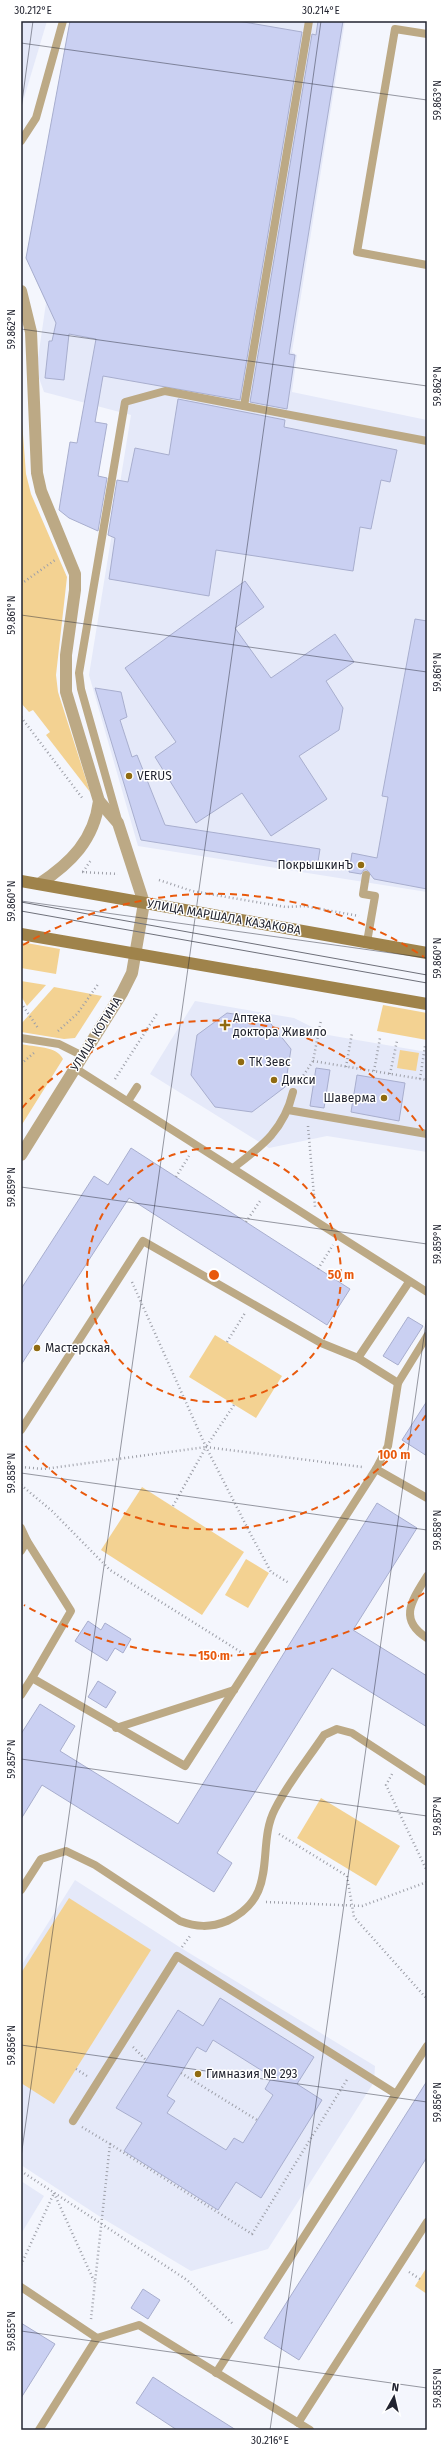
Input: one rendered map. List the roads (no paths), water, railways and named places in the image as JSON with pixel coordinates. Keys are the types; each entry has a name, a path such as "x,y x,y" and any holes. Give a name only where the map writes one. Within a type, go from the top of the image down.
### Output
{"main road":[{"name":"УЛИЦА МАРШАЛА КАЗАКОВА","path":"21,881 427,953"},
{"path":"21,934 427,1004"}],"street":[{"path":"21,291 31,332 37,473 41,491 75,574 75,590 66,655 66,692 99,801 118,823 144,902"},
{"path":"39,884 62,869 78,853 94,824 99,801"},
{"name":"УЛИЦА КОТИНА","path":"21,1155 122,993 132,973 144,902"}],"lane":[{"path":"21,141 36,118 63,21"},
{"path":"244,406 309,21"},
{"path":"427,34 395,29 357,252 427,265"},
{"path":"118,823 112,792 81,690 79,673 125,402 165,391 427,441"},
{"path":"366,875 363,894 375,896 367,942"},
{"path":"21,1038 44,1045 71,1049 83,1056"},
{"path":"75,1068 409,1282 427,1292"},
{"path":"128,1101 137,1087"},
{"path":"233,1168 266,1144 288,1110 293,1092"},
{"path":"288,1110 427,1134"},
{"path":"21,1430 143,1241 250,1304 321,1343 358,1358 398,1383"},
{"path":"358,1358 409,1282"},
{"path":"32,1678 116,1728 185,1766 376,1468 388,1446 398,1383 427,1336"},
{"path":"376,1468 427,1498"},
{"path":"21,1528 27,1541 71,1611 21,1695"},
{"path":"21,1551 27,1541"},
{"path":"427,1576 412,1601 409,1613 412,1625 427,1638"},
{"path":"116,1728 234,1690"},
{"path":"21,1890 41,1859 66,1851 95,1865 180,1921 195,1927 217,1925 239,1915 254,1900 266,1865 268,1828 274,1810 324,1735 337,1729 352,1733 427,1782"},
{"path":"73,2121 177,1956 353,2069 396,2094"},
{"path":"216,2372 427,2046"},
{"path":"298,2423 427,2222"},
{"path":"21,2287 97,2338"},
{"path":"39,2430 97,2338 139,2325 310,2430"}],"tram line":[{"path":"21,902 427,975"},
{"path":"21,911 427,983"}],"place":[{"name":"VERUS","path":"129,776"},
{"name":"ПокрышкинЪ","path":"361,865"},
{"name":"Аптека доктора Живило","path":"225,1025"},
{"name":"ТК Зевс","path":"241,1062"},
{"name":"Дикси","path":"274,1080"},
{"name":"Шаверма","path":"384,1098"},
{"name":"Мастерская","path":"37,1348"},
{"name":"Гимназия № 293","path":"198,2074"}]}
